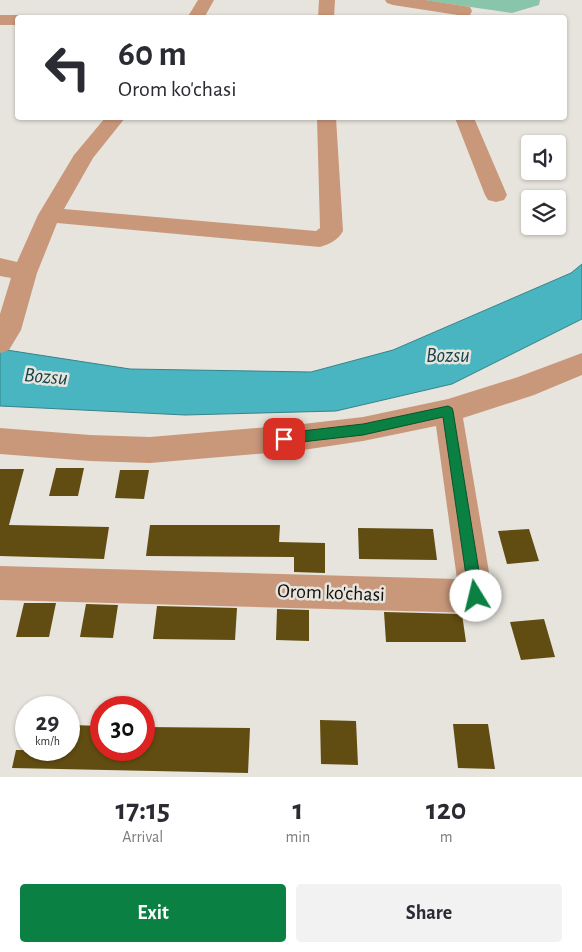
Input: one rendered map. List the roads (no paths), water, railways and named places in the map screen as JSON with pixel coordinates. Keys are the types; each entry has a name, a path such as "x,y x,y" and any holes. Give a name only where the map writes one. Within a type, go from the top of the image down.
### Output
{"street":[{"path":"197,15 206,0"},
{"path":"326,15 327,0"},
{"path":"394,0 427,12 464,11"},
{"path":"0,20 15,20"},
{"path":"4,337 25,274 49,215 84,154 113,120"},
{"path":"49,215 320,239 332,231 327,120"},
{"path":"465,120 496,195"},
{"path":"0,268 25,274"},
{"path":"0,441 90,448 150,450 303,437 363,429 448,411 524,387 582,364"},
{"name":"Orom ko'chasi","path":"0,583 476,596 448,411"}],"water":[{"name":"Bozsu","path":"582,264 582,319 452,384 336,411 185,415 0,406 0,349 130,369 311,372 393,350 571,273"}]}
